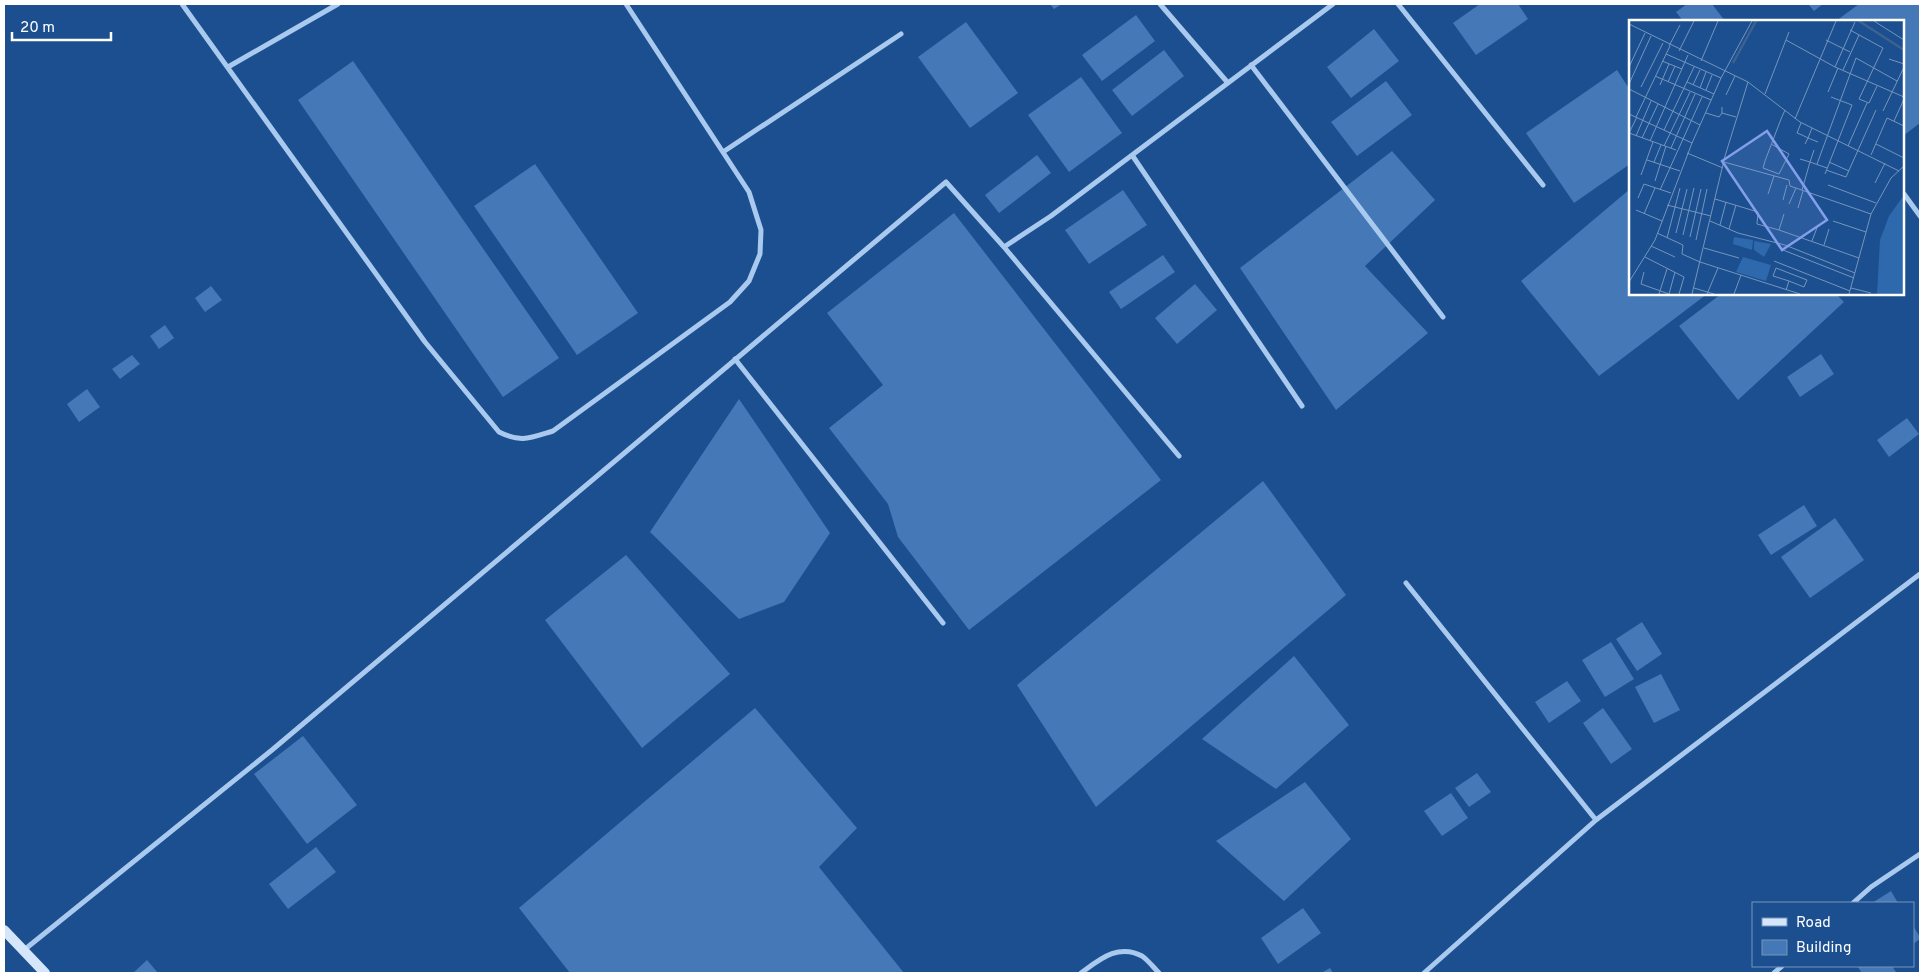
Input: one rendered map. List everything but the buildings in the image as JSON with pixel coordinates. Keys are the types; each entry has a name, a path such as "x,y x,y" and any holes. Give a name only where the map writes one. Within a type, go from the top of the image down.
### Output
{"street":[{"path":"182,4 425,342 498,432 512,438 526,439 553,431 730,302 748,281 760,254 761,230 749,192 626,4"},
{"path":"228,67 338,4"},
{"path":"1160,4 1228,82"},
{"path":"1004,247 1051,216 1333,4"},
{"path":"1398,4 1543,186"},
{"path":"723,152 901,34"},
{"path":"1251,65 1443,317"},
{"path":"1132,156 1302,406"},
{"path":"24,950 272,750 946,182 1004,247 1179,456"},
{"path":"1904,194 1920,216"},
{"path":"735,359 943,623"},
{"path":"1424,973 1596,820 1920,574"},
{"path":"1406,583 1596,820"},
{"path":"1854,902 1871,887 1920,854"},
{"path":"4,930 45,973"},
{"path":"1081,973 1104,956 1122,950 1142,956 1159,973"}]}
